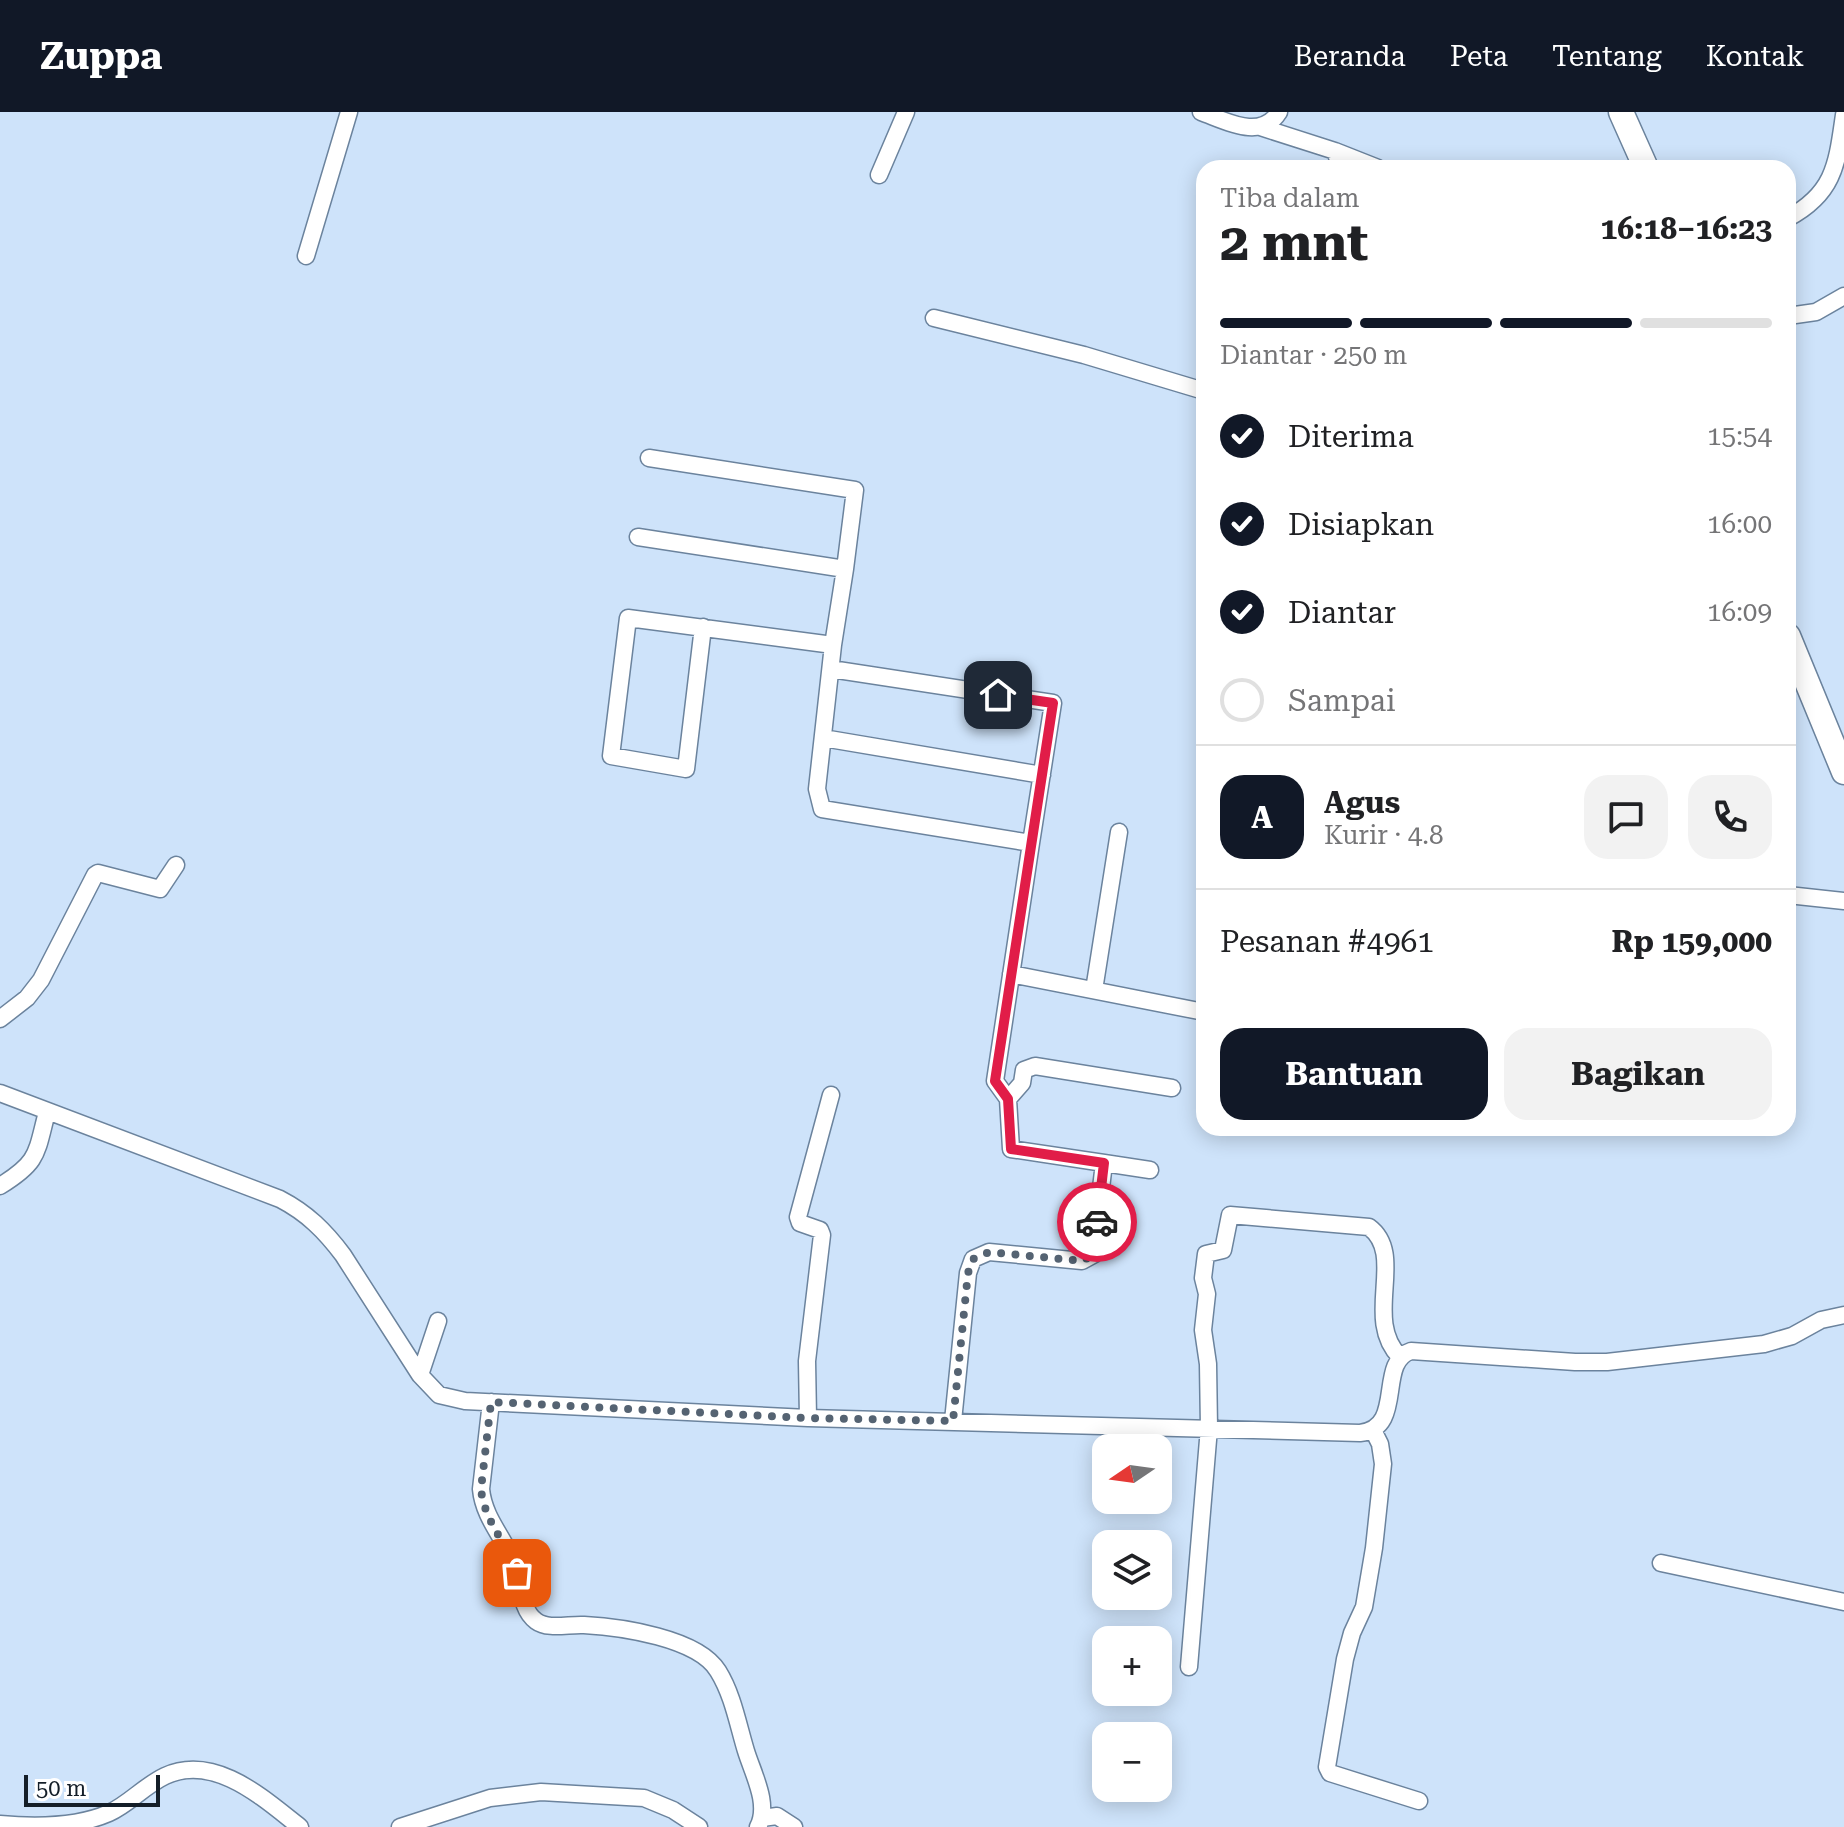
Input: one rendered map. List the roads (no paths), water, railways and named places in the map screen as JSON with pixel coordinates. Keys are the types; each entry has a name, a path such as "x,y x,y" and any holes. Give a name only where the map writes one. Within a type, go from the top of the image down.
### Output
{"main road":[{"path":"1624,113 1643,160"},
{"path":"1796,655 1844,772"}],"street":[{"path":"306,256 349,112"},
{"path":"879,175 906,112"},
{"path":"1201,112 1251,128 1275,119 1279,112"},
{"path":"1796,213 1809,205 1830,183 1838,157 1844,115"},
{"path":"1260,127 1358,160"},
{"path":"1335,151 1338,160"},
{"path":"1796,315 1816,312 1844,296"},
{"path":"934,318 1084,355 1196,389"},
{"path":"649,458 855,490 817,789 822,809 1031,843"},
{"path":"638,537 845,569"},
{"path":"703,627 686,769 611,756 628,618 703,627 833,645"},
{"path":"831,669 1053,703 995,1081 1008,1099 1011,1149 1150,1170"},
{"path":"823,738 1042,775"},
{"path":"1094,990 1119,832"},
{"path":"0,1019 27,998 41,980 95,875 98,873 160,889 176,865"},
{"path":"1796,896 1844,901"},
{"path":"1011,974 1196,1010"},
{"path":"998,1060 1172,1088"},
{"path":"1008,1099 1022,1083 1024,1070 1035,1066"},
{"path":"0,1093 298,1208 329,1236 343,1255 420,1375 439,1395 465,1401 808,1418 1360,1433 1373,1430 1383,1420 1400,1357"},
{"path":"808,1418 807,1361 822,1233 800,1223 798,1219 831,1095"},
{"path":"0,1186 30,1165 47,1112"},
{"path":"953,1421 968,1273 973,1259 989,1252 1082,1261 1093,1255 1104,1163"},
{"path":"1189,1667 1209,1428 1208,1364 1203,1330 1207,1294 1203,1278 1206,1254 1223,1250 1231,1214 1369,1227 1376,1232 1385,1253 1383,1325 1390,1345 1400,1357"},
{"path":"1400,1357 1418,1351 1607,1362 1764,1344 1792,1336 1821,1320 1844,1315"},
{"path":"420,1375 438,1321"},
{"path":"491,1402 482,1501 487,1518 513,1561 529,1614 542,1625 605,1627 680,1643 711,1661 729,1693 760,1795 760,1822 777,1816 794,1827"},
{"path":"1373,1430 1380,1444 1383,1464 1374,1548 1364,1607 1345,1659 1327,1767 1330,1773 1419,1801"},
{"path":"1661,1563 1844,1602"},
{"path":"0,1824 44,1826 95,1818 117,1809 168,1775 198,1771 231,1779 300,1827"},
{"path":"400,1827 490,1798 541,1792 644,1798 666,1806 699,1827"}]}
